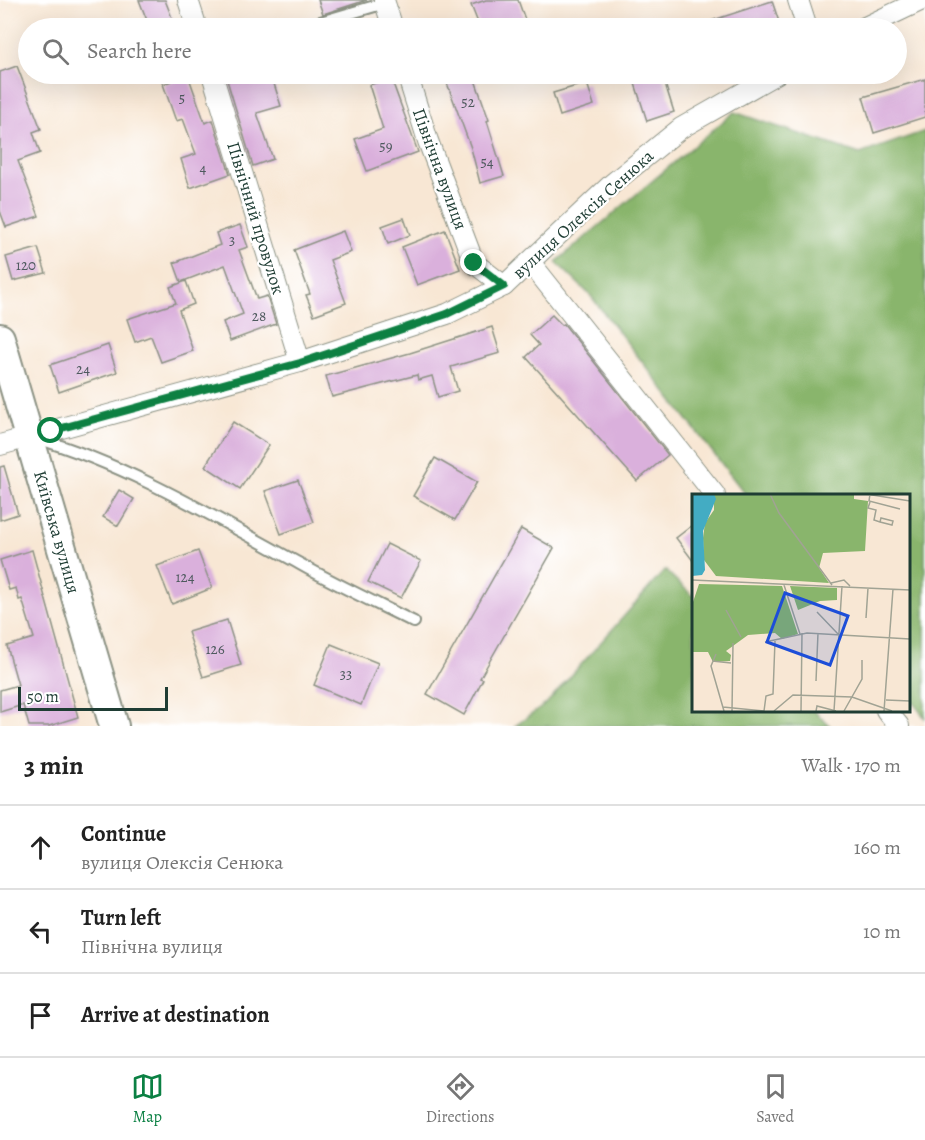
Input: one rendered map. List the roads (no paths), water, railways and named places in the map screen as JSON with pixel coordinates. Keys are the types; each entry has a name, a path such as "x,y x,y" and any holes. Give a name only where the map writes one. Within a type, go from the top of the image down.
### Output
{"main road":[{"name":"Київська вулиця","path":"0,338 114,726"}],"street":[{"path":"188,0 194,18"},
{"path":"798,0 804,18"},
{"path":"884,18 922,0"},
{"path":"385,2 390,18"},
{"name":"Північний провулок","path":"215,84 300,363"},
{"name":"Північна вулиця","path":"410,84 428,141 474,263 504,286"},
{"name":"вулиця Олексія Сенюка","path":"0,445 300,363 447,314 504,286 613,183 681,128 758,84"},
{"path":"530,262 714,494"},
{"path":"887,711 899,726"}],"lane":[{"path":"333,18 385,2"},
{"path":"30,436 66,447 173,494 301,565 414,622"}]}
